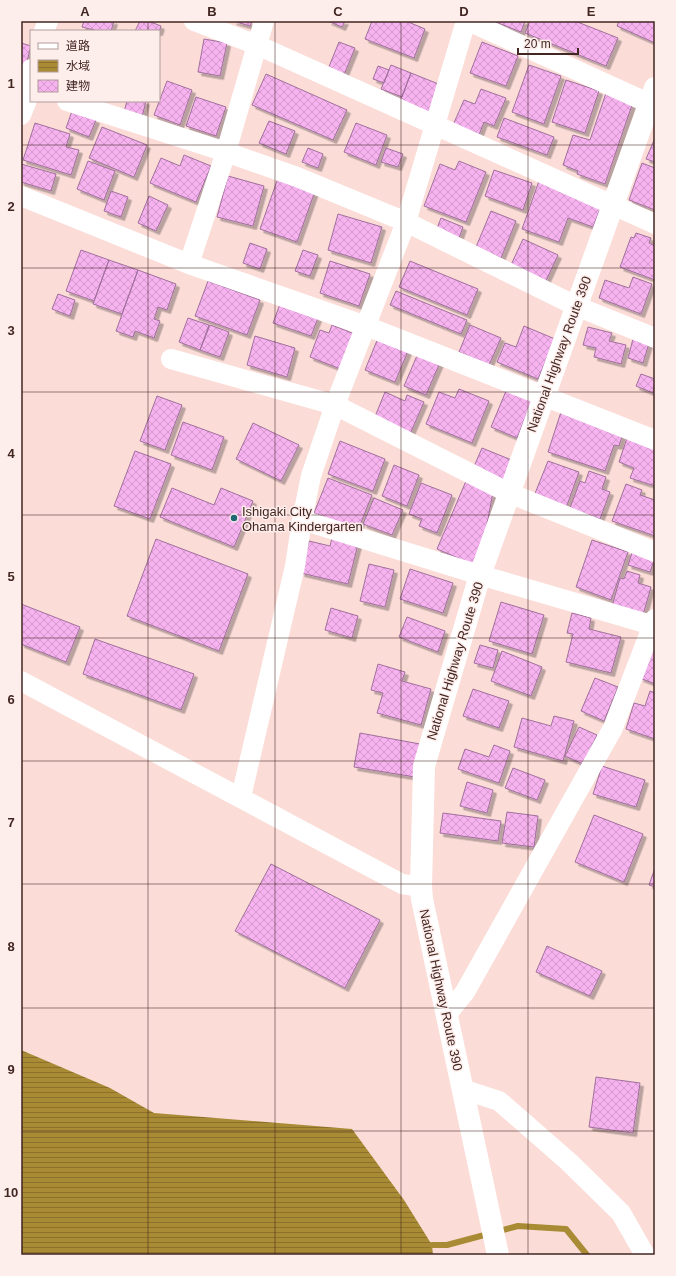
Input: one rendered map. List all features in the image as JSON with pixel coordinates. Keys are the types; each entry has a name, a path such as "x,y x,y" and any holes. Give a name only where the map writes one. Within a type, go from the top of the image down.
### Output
{"highway":[{"name":"National Highway Route 390","path":"498,1255 462,1089 421,887 424,766 480,575 612,205 653,99"}],"street":[{"path":"194,21 257,45 655,224"},
{"path":"189,264 226,152 264,21"},
{"path":"241,797 295,566 311,476 335,405 406,222 434,125 467,21 653,99"},
{"path":"21,115 30,74"},
{"path":"70,102 226,152 297,177 406,222 576,306 655,338"},
{"path":"21,196 189,264 366,326 655,440"},
{"path":"171,359 335,405 509,492 655,552"},
{"path":"302,520 480,575 654,623 613,728 465,992 447,1014"},
{"path":"21,681 402,884 421,887"},
{"path":"462,1089 499,1101 569,1162 621,1213 645,1255 655,1250"}],"water":[{"path":"21,1050 110,1088 154,1113 352,1129 404,1200 432,1245 433,1255 21,1255"}],"building":[{"path":"84,21 114,21 111,30 94,30 82,27"},
{"path":"140,21 148,21 161,26 160,30 136,30"},
{"path":"233,21 252,21 250,26"},
{"path":"328,21 345,21 342,27"},
{"path":"372,21 406,21 425,29 414,58 365,39"},
{"path":"493,21 525,21 521,32"},
{"path":"530,21 575,21 618,38 606,66 525,33"},
{"path":"619,21 655,21 655,43 617,26"},
{"path":"204,39 227,43 220,76 198,72"},
{"path":"339,42 355,48 344,75 328,69"},
{"path":"482,42 518,56 506,86 470,73"},
{"path":"21,43 30,46 30,50 25,69 21,68"},
{"path":"391,65 411,73 402,97 381,89"},
{"path":"529,65 561,76 544,124 512,112"},
{"path":"378,66 389,70 384,83 373,79"},
{"path":"411,73 441,85 430,113 400,101"},
{"path":"266,74 347,110 333,140 252,105"},
{"path":"566,80 599,91 585,133 552,122"},
{"path":"167,81 192,90 180,125 154,115"},
{"path":"481,89 506,98 494,126 484,122 479,135 453,125 464,100 475,104"},
{"path":"606,93 633,102 605,184 577,174 578,171 563,165 573,135 590,140"},
{"path":"196,97 226,107 216,136 186,126"},
{"path":"127,102 146,102 142,117 124,112"},
{"path":"72,111 96,120 89,137 66,128"},
{"path":"504,118 554,137 547,155 497,137"},
{"path":"269,121 295,131 286,154 259,143"},
{"path":"35,123 70,134 66,147 79,150 71,175 23,160"},
{"path":"356,123 387,135 376,165 344,152"},
{"path":"102,127 147,145 134,177 89,158"},
{"path":"655,138 655,162 646,159"},
{"path":"308,148 323,154 318,168 302,162"},
{"path":"386,148 403,154 398,167 381,162"},
{"path":"184,155 211,166 196,202 150,183 161,158 180,166"},
{"path":"88,161 115,171 104,200 77,189"},
{"path":"459,161 486,172 466,222 424,206 440,164 455,170"},
{"path":"642,163 655,168 655,210 629,200"},
{"path":"21,164 56,174 51,191 21,182"},
{"path":"494,170 532,183 523,210 485,196"},
{"path":"228,176 264,186 253,226 217,217"},
{"path":"278,178 315,191 297,242 260,229"},
{"path":"540,178 603,201 593,227 568,218 559,242 522,229"},
{"path":"111,191 128,197 121,217 104,211"},
{"path":"149,196 168,205 156,231 138,223"},
{"path":"491,211 516,221 501,258 476,247"},
{"path":"338,214 382,227 371,263 328,250"},
{"path":"441,218 463,227 458,241 436,231"},
{"path":"636,233 651,238 649,243 655,246 655,280 620,267 631,237 634,238"},
{"path":"523,239 558,255 545,283 510,267"},
{"path":"250,243 267,249 260,269 243,263"},
{"path":"81,250 109,260 94,301 66,291"},
{"path":"303,250 318,255 310,276 295,271"},
{"path":"109,260 138,270 122,314 93,304"},
{"path":"330,261 370,274 359,306 320,293"},
{"path":"410,261 478,289 467,315 399,287"},
{"path":"138,270 176,284 167,310 158,307 154,319 160,321 154,338 135,331 133,337 116,331"},
{"path":"633,277 652,284 641,314 599,298 605,280 629,288"},
{"path":"208,281 260,300 247,335 195,316"},
{"path":"396,291 467,320 461,334 390,305"},
{"path":"58,294 75,300 70,316 52,309"},
{"path":"280,304 318,318 311,336 273,323"},
{"path":"188,318 209,325 200,350 179,342"},
{"path":"210,325 229,332 220,357 200,350"},
{"path":"332,325 357,335 343,370 310,357 320,330 329,333"},
{"path":"470,325 501,338 489,365 459,352"},
{"path":"524,326 555,339 538,379 497,362 505,343 516,347"},
{"path":"588,327 612,333 609,341 626,345 621,364 594,357 596,348 583,345"},
{"path":"634,335 650,340 643,363 628,358"},
{"path":"255,336 295,348 287,377 247,365"},
{"path":"378,338 408,351 395,382 365,370"},
{"path":"419,351 441,360 426,395 404,386"},
{"path":"641,374 655,379 653,393 636,386"},
{"path":"459,389 489,401 472,443 426,424 439,392 455,398"},
{"path":"506,391 532,401 517,438 491,427"},
{"path":"385,392 405,401 407,395 424,402 410,434 374,419"},
{"path":"157,396 182,405 165,450 140,441"},
{"path":"561,412 623,433 619,446 614,445 605,471 548,452"},
{"path":"183,422 224,437 212,470 171,455"},
{"path":"253,423 299,445 281,481 236,459"},
{"path":"627,438 655,447 655,486 630,478 634,468 619,462"},
{"path":"340,441 385,459 373,491 328,474"},
{"path":"482,448 514,461 505,485 472,471"},
{"path":"135,451 171,464 150,519 114,506"},
{"path":"548,461 579,472 566,508 534,496"},
{"path":"394,465 419,475 407,506 382,496"},
{"path":"589,471 606,477 602,489 610,492 600,519 570,508 580,481 585,483"},
{"path":"328,478 372,495 358,530 314,513"},
{"path":"466,481 493,492 479,567 437,549"},
{"path":"421,483 452,495 437,533 419,526 422,519 409,514"},
{"path":"626,484 642,490 640,495 655,500 655,536 612,521"},
{"path":"172,488 214,505 221,488 253,501 234,547 160,517"},
{"path":"374,498 403,510 392,535 363,524"},
{"path":"332,538 358,544 348,584 301,573 309,541 330,546"},
{"path":"156,539 248,574 219,651 127,616"},
{"path":"592,540 628,552 611,600 576,587"},
{"path":"633,550 655,558 650,572 628,565"},
{"path":"369,564 394,570 385,607 360,601"},
{"path":"410,569 453,583 443,613 400,599"},
{"path":"627,571 640,575 638,583 651,587 643,615 612,606 620,578 624,579"},
{"path":"501,602 544,615 532,654 489,641"},
{"path":"21,604 80,627 66,662 21,644"},
{"path":"331,608 358,616 352,638 325,630"},
{"path":"572,613 591,618 589,629 621,637 611,673 566,662 573,634 567,633"},
{"path":"407,617 445,631 438,652 399,637"},
{"path":"95,639 194,674 181,710 83,674"},
{"path":"655,642 655,684 640,678"},
{"path":"480,645 498,650 493,668 474,663"},
{"path":"502,651 542,667 531,696 491,681"},
{"path":"378,664 405,672 402,681 431,689 421,725 377,713 383,693 371,690"},
{"path":"595,678 618,687 604,721 581,711"},
{"path":"473,689 509,701 499,728 463,716"},
{"path":"650,691 655,693 655,739 626,729 634,703 645,706"},
{"path":"554,716 574,721 563,761 514,747 522,718 551,726"},
{"path":"579,727 597,735 583,764 565,756"},
{"path":"360,733 420,744 415,777 354,767"},
{"path":"494,745 510,751 499,783 458,769 465,749 489,757"},
{"path":"602,766 645,780 636,807 593,794"},
{"path":"513,768 545,780 537,800 505,788"},
{"path":"467,782 493,790 487,813 460,806"},
{"path":"507,812 538,816 534,847 502,843"},
{"path":"443,813 501,821 498,841 440,833"},
{"path":"594,815 643,834 624,882 575,862"},
{"path":"271,864 380,920 345,988 235,931"},
{"path":"655,868 655,887 649,885"},
{"path":"547,946 602,971 590,996 536,972"},
{"path":"596,1077 640,1083 633,1133 589,1127"}],"waterway":[{"path":"432,1245 447,1245 518,1226 566,1229 587,1255"}],"place":[{"name":"Ishigaki City Ohama Kindergarten","path":"234,518"}]}
